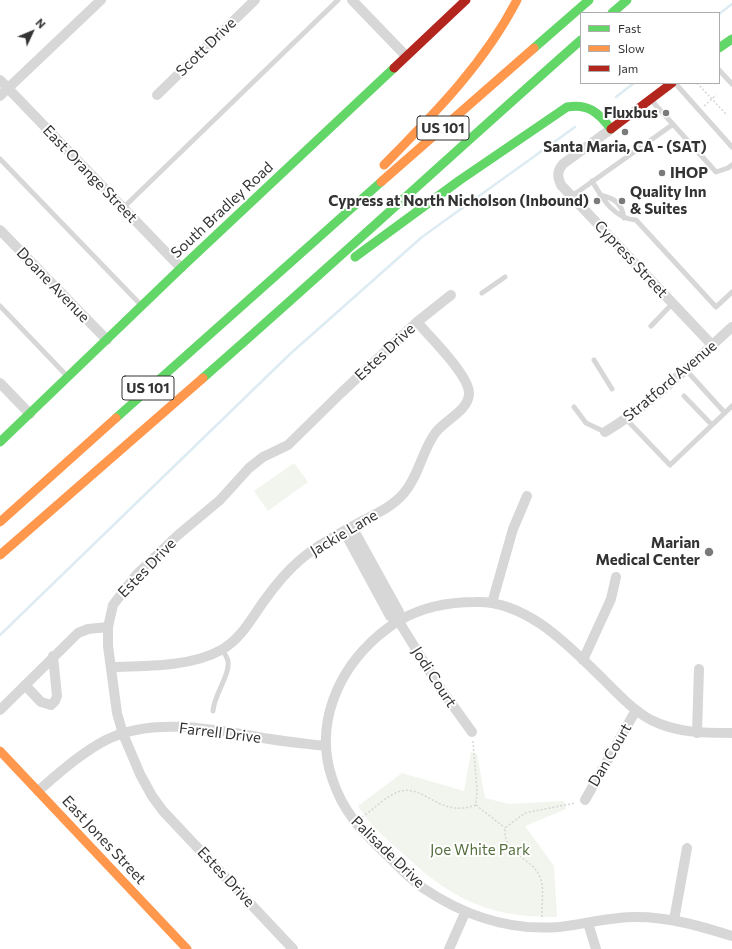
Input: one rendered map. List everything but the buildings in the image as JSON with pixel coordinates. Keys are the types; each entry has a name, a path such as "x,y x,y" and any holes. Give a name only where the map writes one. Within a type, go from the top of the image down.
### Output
{"main road":[{"name":"South Bradley Road","path":"0,442 181,268 466,0"},
{"path":"297,256 439,108 484,55 517,0"},
{"name":"US 101","path":"0,522 297,256 589,0"},
{"path":"613,12 627,0"},
{"path":"720,47 732,39"},
{"name":"US 101","path":"0,556 299,294 456,150 580,41"},
{"path":"299,294 567,106 578,104 592,109 611,129 671,84"},
{"name":"East Jones Street","path":"0,751 187,949"}],"street":[{"path":"0,96 101,0"},
{"name":"Scott Drive","path":"157,95 255,0"},
{"path":"352,0 406,56"},
{"name":"East Orange Street","path":"0,80 181,268"},
{"name":"Cypress Street","path":"611,129 563,164 558,169 557,177 561,185 712,345"},
{"name":"Doane Avenue","path":"0,230 107,340"},
{"name":"Estes Drive","path":"293,949 163,811 152,796 140,774 123,734 117,713 108,627 113,605 137,574 220,500 249,468 263,457 288,446 341,393 417,322 451,295"},
{"name":"Jackie Lane","path":"111,667 197,660 222,650 240,636 265,600 300,560 321,544 388,507 403,494 422,460 431,439 467,401 468,386 463,376 417,322"},
{"name":"Stratford Avenue","path":"605,432 645,405 686,370 732,327"},
{"path":"0,383 30,414"},
{"path":"492,603 513,529 527,496"},
{"name":"Jodi Court","path":"348,529 399,612 398,620 438,686 472,732"},
{"path":"583,660 611,599 616,577"},
{"name":"Palisade Drive","path":"732,733 697,733 661,724 636,710 561,640 532,620 511,609 492,603 473,602 432,607 398,620 364,649 351,663 337,688 332,702 325,746 332,778 342,802 354,822 412,879 465,913 494,921 542,927 634,917 674,920 732,936"},
{"path":"0,710 78,633 88,629 108,627"},
{"path":"25,685 41,702 51,705 55,701 57,696 53,656"},
{"path":"697,733 700,668"},
{"name":"Dan Court","path":"585,800 636,710"},
{"name":"Farrell Drive","path":"38,791 67,766 107,739 152,728 178,726 217,730 325,746"},
{"path":"674,920 687,848"},
{"path":"449,949 465,913"},
{"path":"588,923 596,949"}],"lane":[{"path":"123,208 338,0"},
{"path":"720,71 732,84"},
{"path":"676,84 732,147"},
{"path":"651,99 672,125 716,172 732,165"},
{"path":"572,196 672,125"},
{"path":"0,159 142,306"},
{"path":"592,181 613,210 624,218 636,220 716,307 732,292"},
{"path":"600,194 611,197 617,202 623,209 624,218"},
{"path":"482,293 505,277"},
{"path":"651,326 673,303"},
{"path":"0,306 68,377"},
{"path":"594,360 612,389"},
{"path":"686,370 725,413"},
{"path":"684,396 712,425"},
{"path":"626,419 670,465 732,406"},
{"path":"574,407 586,424 605,432"},
{"path":"213,711 214,702 227,671 228,661 222,650"}],"path":[{"path":"698,84 726,114"},
{"path":"699,110 716,95"},
{"path":"472,732 477,790 476,805"},
{"path":"354,822 388,797 405,790 419,793 447,807 463,809 476,805"},
{"path":"505,828 525,813 585,800"},
{"path":"476,805 505,828"},
{"path":"505,828 505,836 509,845 517,855 534,868 542,882 542,927"}],"green space":[{"path":"294,463 308,482 268,511 254,491"},
{"name":"Joe White Park","path":"471,752 477,754 485,798 509,804 564,801 566,809 525,826 554,866 557,917 510,914 471,902 453,893 418,867 388,841 362,813 358,806 402,773 464,791"}],"waterway":[{"path":"720,13 732,4"},
{"path":"616,97 633,84"},
{"path":"0,635 290,354 422,237 575,127"}],"traffic: fast":[{"path":"534,48 589,0"},
{"path":"613,12 627,0"},
{"path":"720,47 732,39"},
{"path":"203,378 580,41"},
{"path":"0,442 181,268 394,68"},
{"path":"355,257 460,180 567,107 581,106 592,110 602,118 611,129"},
{"path":"116,418 381,182"}],"traffic: slow":[{"path":"384,165 421,127 474,67 504,23 517,0"},
{"path":"381,182 534,48"},
{"path":"0,555 203,378"},
{"path":"0,522 116,418"},
{"path":"0,751 187,949"}],"traffic: jam":[{"path":"394,68 466,0"},
{"path":"611,129 671,84"}],"place":[{"name":"Fluxbus","path":"666,113"},
{"name":"Santa Maria, CA - (SAT)","path":"625,132"},
{"name":"IHOP","path":"662,173"},
{"name":"Cypress at North Nicholson (Inbound)","path":"597,201"},
{"name":"Quality Inn & Suites","path":"622,201"},
{"name":"Marian Medical Center","path":"709,552"}]}
